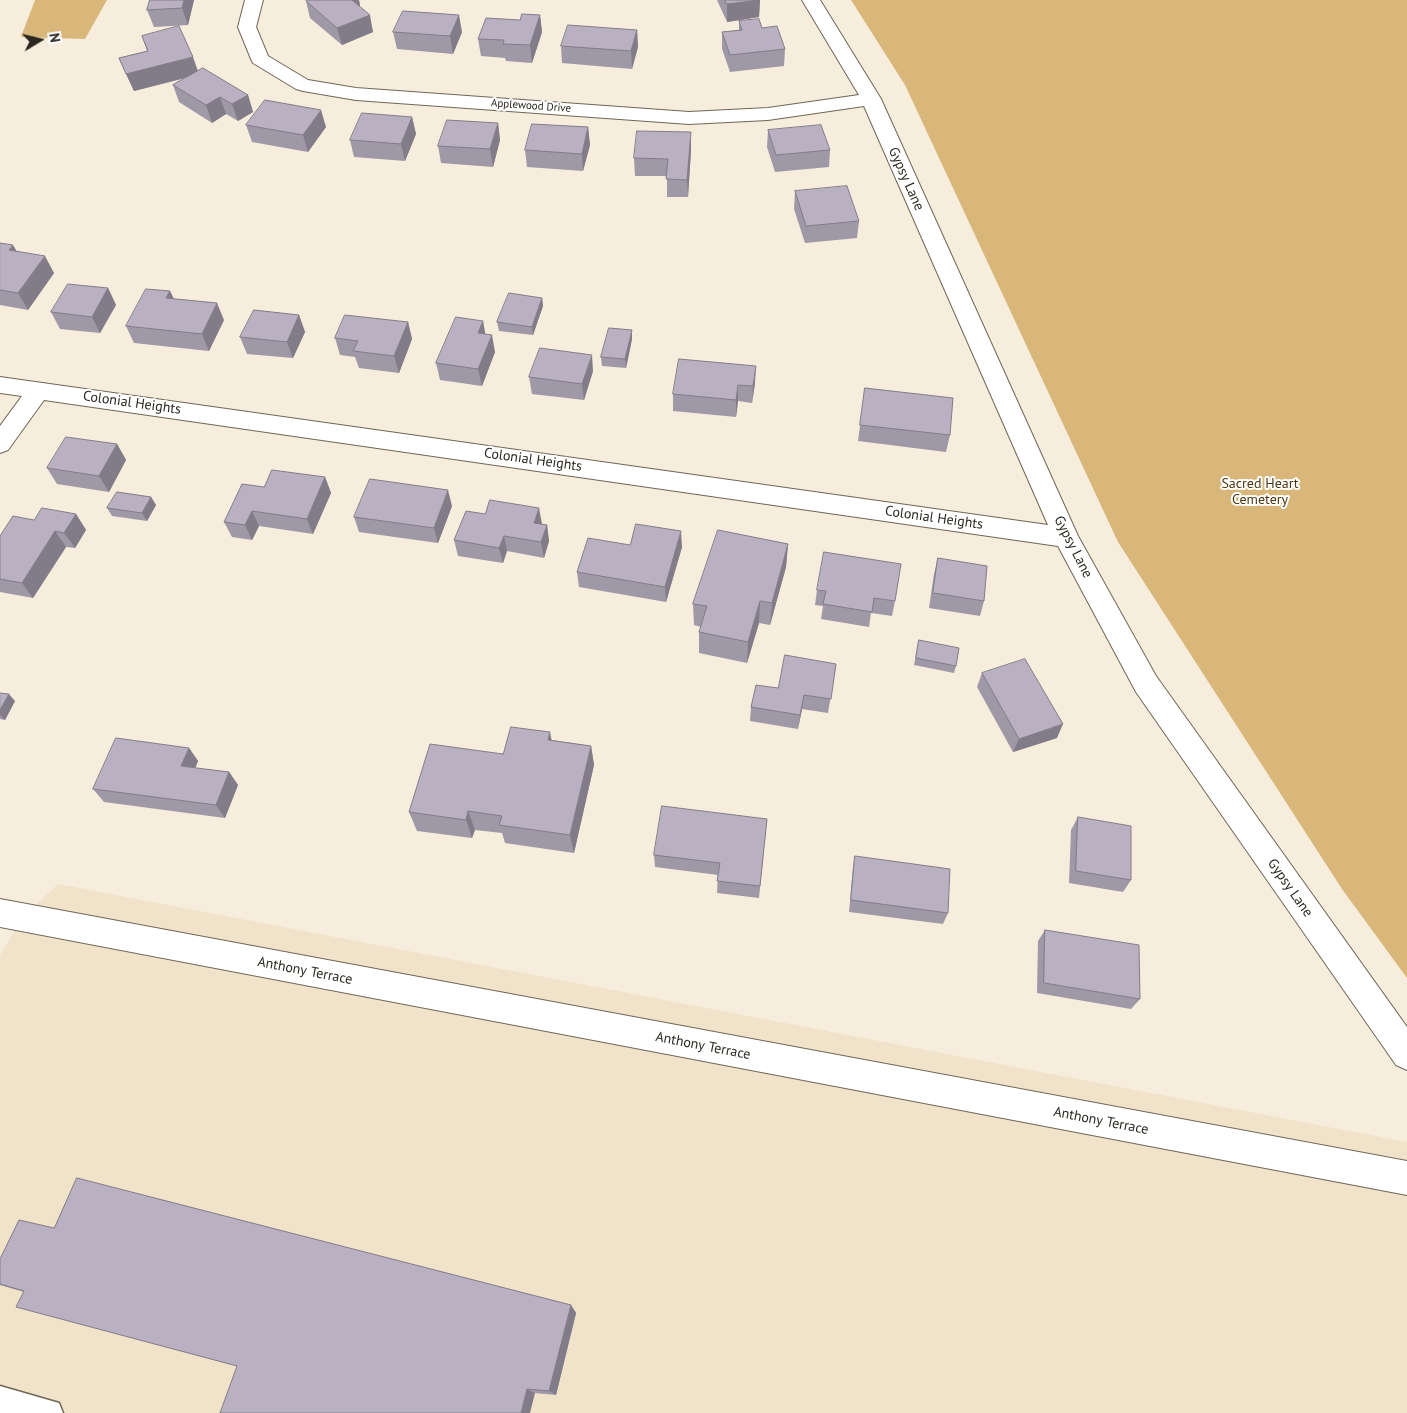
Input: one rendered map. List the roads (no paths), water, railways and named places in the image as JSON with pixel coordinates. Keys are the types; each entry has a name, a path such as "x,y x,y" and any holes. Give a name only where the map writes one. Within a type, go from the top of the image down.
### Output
{"street":[{"name":"Applewood Drive","path":"254,0 247,27 260,59 304,85 356,94 690,118 768,114 871,99"},
{"name":"Gypsy Lane","path":"811,0 871,99 1066,537 1146,684 1407,1054"},
{"name":"Colonial Heights","path":"1,386 1066,537"},
{"path":"0,444 39,390"},
{"name":"Anthony Terrace","path":"0,913 1407,1178"}],"lane":[{"path":"0,1400 49,1413"}],"park label":[{"name":"Sacred Heart Cemetery","path":"1260,492"}]}
